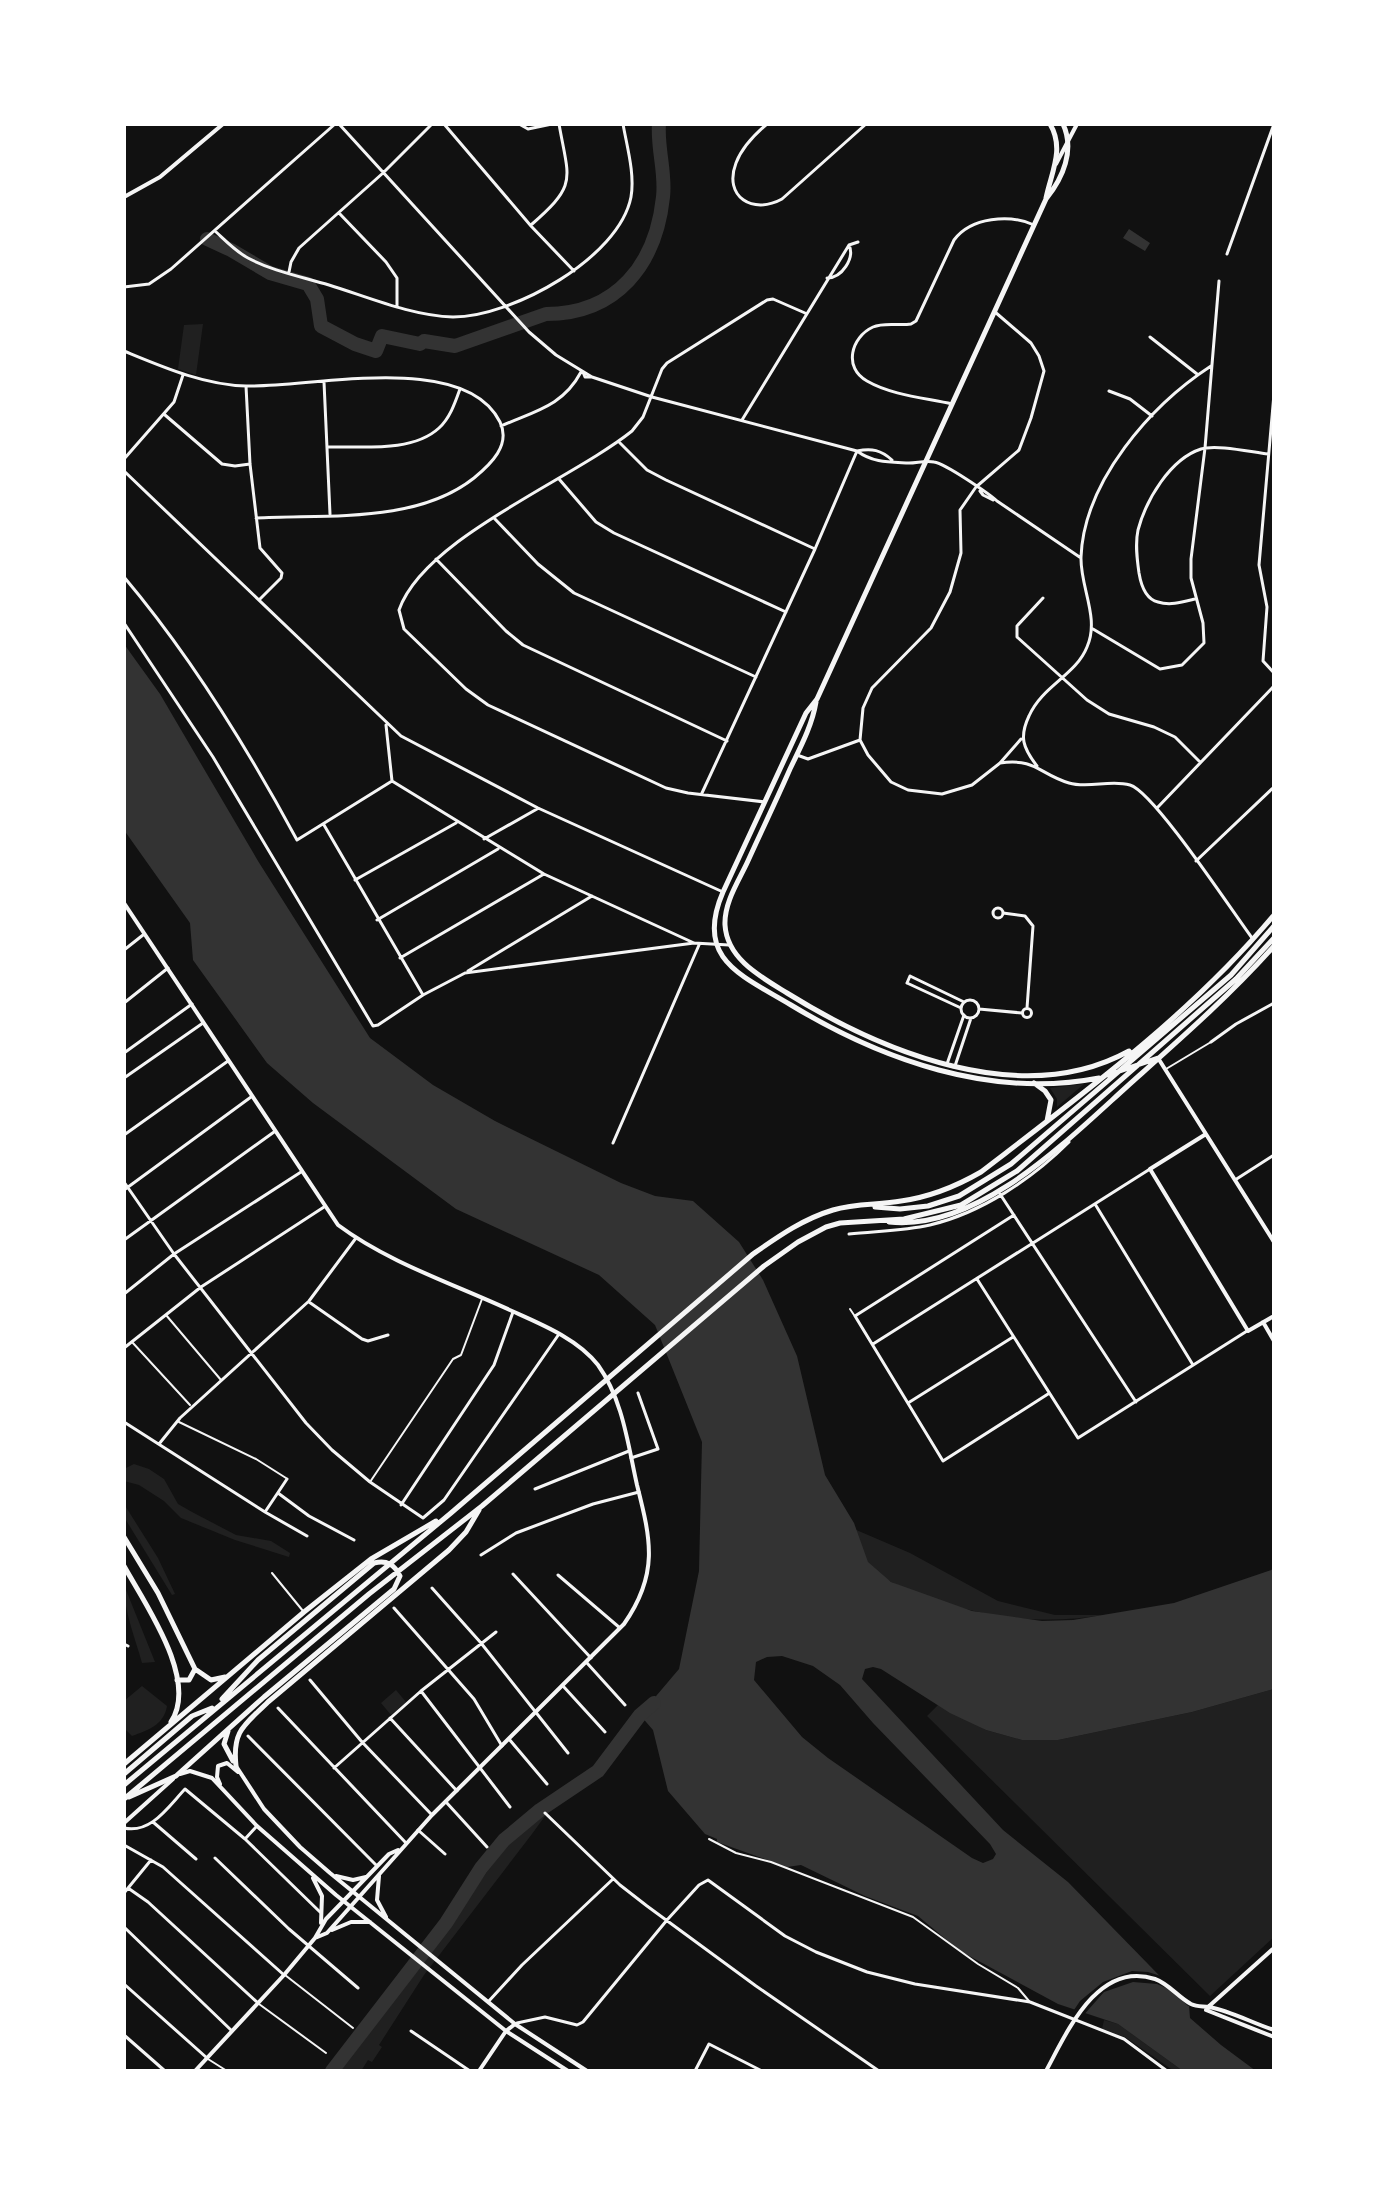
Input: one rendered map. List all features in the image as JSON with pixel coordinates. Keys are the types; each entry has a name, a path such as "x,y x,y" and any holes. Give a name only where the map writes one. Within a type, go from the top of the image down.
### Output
{"main road":[{"path":"124,197 160,177 223,124"},
{"path":"1046,199 1057,149 1056,135 1050,124"},
{"path":"1063,124 1068,145 1062,174 1046,199 817,699 806,713 723,892 713,930 717,946 731,967 813,1019 866,1045 944,1071 1033,1083 1059,1083 1102,1077 1158,1058"},
{"path":"1055,166 1077,124"},
{"path":"817,699 814,716 728,906 725,925 729,945 743,961 761,976 834,1022 881,1044 955,1066 1020,1074 1068,1072 1103,1064 1147,1041"},
{"path":"124,903 338,1225 356,1238 559,1334 586,1353 602,1372 617,1402 647,1523 650,1565 639,1598 620,1628 406,1843 389,1854 320,1927"},
{"path":"124,1785 451,1513 762,1248 793,1227 837,1208 926,1197 956,1186 981,1172 1147,1041 1210,984 1274,915"},
{"path":"862,1205 900,1209 928,1206 959,1196 1011,1164 1231,975 1274,926"},
{"path":"124,1799 369,1594 482,1506 775,1258 826,1227 864,1220 904,1219 961,1205 1017,1171 1236,979 1274,938"},
{"path":"864,1220 906,1224 931,1220 963,1210 1021,1177 1218,1005 1274,946"},
{"path":"1147,1041 1273,1239"},
{"path":"1033,1083 1045,1091 1051,1100 1047,1121"},
{"path":"1206,1134 1150,1169 1248,1331 1274,1316"},
{"path":"1263,1322 1274,1341"},
{"path":"236,1766 235,1744 241,1728 449,1550 466,1532 482,1506"},
{"path":"124,1764 304,1612 387,1548 451,1513"},
{"path":"124,1537 158,1593 195,1669 211,1680 258,1660 374,1563 389,1563 400,1576 394,1589 231,1725 124,1825"},
{"path":"124,1566 170,1651 180,1701 179,1709 143,1757"},
{"path":"124,1774 192,1716 217,1706 258,1660"},
{"path":"177,1680 189,1680 195,1669"},
{"path":"231,1725 224,1744 258,1801 282,1829 352,1892 515,2024 587,2071"},
{"path":"221,1786 217,1777 218,1766 227,1763 240,1774"},
{"path":"124,1799 190,1771 201,1773 221,1786 257,1826 350,1907 506,2031 568,2071"},
{"path":"327,1933 394,1860 399,1849"},
{"path":"195,2071 315,1938 322,1915 321,1893 307,1870"},
{"path":"330,1873 349,1880 367,1877"},
{"path":"379,1876 377,1900 390,1922"},
{"path":"315,1938 351,1922 370,1922"},
{"path":"1206,2008 1274,1948"},
{"path":"1046,2071 1070,2026 1099,1991 1110,1983 1132,1976 1155,1979 1190,2003 1274,2030"},
{"path":"1206,2008 1274,2037"},
{"path":"479,2071 506,2031 515,2024"}],"street":[{"path":"124,287 152,283 337,124 517,321 585,377 857,451 867,459 936,462 1081,558"},
{"path":"289,273 299,248 383,173 432,124"},
{"path":"444,124 531,226 574,271"},
{"path":"519,124 528,129 552,124"},
{"path":"531,226 559,201 565,188 568,177 559,124"},
{"path":"215,231 250,259 289,273 397,306 452,317 474,315 503,306 574,271 608,243 626,214 632,194 623,124"},
{"path":"767,124 748,143 733,172 734,187 739,197 758,206 782,199 866,124"},
{"path":"1227,254 1274,124"},
{"path":"339,213 386,262 397,278 397,306"},
{"path":"952,404 866,381 851,359 856,343 876,326 916,321 960,232 974,225 1002,219 1013,218 1034,225"},
{"path":"742,420 827,278 849,245 858,242"},
{"path":"827,278 841,274 852,251 849,245"},
{"path":"1093,629 1160,669 1172,668 1192,658 1204,643 1203,623 1191,578 1191,559 1205,448 1219,281"},
{"path":"765,802 701,795 652,782 512,718 466,689 404,629 399,610 402,601 436,559 455,543 619,442 643,417 667,363 767,300 773,299 805,313"},
{"path":"995,312 1031,343 1039,356 1044,371 1038,396 1019,450 977,488 958,514 961,553 950,592 931,628 872,688 863,708 860,740 868,755 891,782 908,790 930,794 962,790 1000,763 1021,739 1036,701 1077,663 1087,648 1093,629 1081,558 1092,505 1104,477 1152,416 1182,385 1211,366"},
{"path":"1150,337 1198,374"},
{"path":"124,351 183,374 246,386 392,377 421,379 460,389 490,409 501,426 503,437 499,451 489,466 468,483 416,505 368,513 256,518"},
{"path":"501,426 559,401 582,372"},
{"path":"124,459 165,415 174,402 183,374"},
{"path":"324,382 330,514"},
{"path":"246,386 250,464 260,548 282,573 281,578 259,600"},
{"path":"327,447 401,444 422,439 446,420 460,389"},
{"path":"1109,391 1130,399 1152,416"},
{"path":"1274,394 1259,565 1267,607 1263,661 1274,673"},
{"path":"165,415 222,464 250,464"},
{"path":"619,442 647,470 815,549"},
{"path":"1195,599 1167,604 1150,599 1144,591 1137,532 1144,514 1168,472 1189,454 1205,448 1268,454"},
{"path":"857,451 881,451 892,460"},
{"path":"701,795 857,451"},
{"path":"124,471 386,723 416,746 538,808 723,892"},
{"path":"559,479 596,522 614,533 786,612"},
{"path":"494,518 538,564 574,593 756,677"},
{"path":"436,559 523,645 727,741"},
{"path":"124,577 194,671 297,840 392,781"},
{"path":"1043,598 1017,626 1017,637 1087,700 1109,714 1154,727 1175,737 1200,762"},
{"path":"124,623 213,757 373,1026 592,896"},
{"path":"1157,808 1274,686"},
{"path":"386,723 392,781"},
{"path":"1021,739 1037,766"},
{"path":"797,755 808,759 860,740"},
{"path":"1000,763 1018,761 1037,766 1072,784 1131,785 1157,808 1253,940"},
{"path":"392,781 544,874 696,944"},
{"path":"1196,861 1274,787"},
{"path":"484,839 538,808"},
{"path":"355,880 458,822"},
{"path":"324,824 423,995"},
{"path":"377,920 500,848"},
{"path":"400,958 544,874"},
{"path":"1003,913 1025,916 1033,926 1027,1008 1022,1013"},
{"path":"124,950 145,933"},
{"path":"465,973 696,944 729,945"},
{"path":"613,1143 696,944"},
{"path":"124,1003 168,968"},
{"path":"947,1064 964,1015 961,1008 907,983 910,976 964,1002 974,1001 979,1009"},
{"path":"961,1008 964,1002"},
{"path":"1165,1070 1274,1003"},
{"path":"124,1053 192,1004"},
{"path":"979,1009 1022,1013 1026,1017 1031,1015 1031,1010 1027,1008"},
{"path":"955,1066 971,1018 979,1009"},
{"path":"964,1015 971,1018"},
{"path":"124,1078 204,1023"},
{"path":"124,1135 229,1061"},
{"path":"126,1189 251,1097"},
{"path":"124,1240 274,1132"},
{"path":"849,1234 931,1224 964,1214 1000,1194 1068,1144 1072,1135"},
{"path":"1235,1180 1274,1155"},
{"path":"872,1344 1150,1169"},
{"path":"124,1294 174,1254 301,1172"},
{"path":"124,1182 174,1254 306,1423 370,1482 423,1518 444,1500 559,1334"},
{"path":"1000,1194 1136,1402"},
{"path":"1095,1204 1193,1365"},
{"path":"124,1348 201,1287 324,1207"},
{"path":"855,1316 1014,1215"},
{"path":"159,1444 177,1421 309,1301 356,1238"},
{"path":"977,1279 1078,1438 1248,1331"},
{"path":"370,1482 453,1359 461,1355 483,1298"},
{"path":"309,1301 362,1339 368,1341 388,1335"},
{"path":"850,1309 943,1461 1048,1394"},
{"path":"401,1505 494,1365 513,1311"},
{"path":"165,1314 222,1381"},
{"path":"908,1403 1013,1337"},
{"path":"131,1341 192,1407"},
{"path":"631,1458 658,1449 638,1393"},
{"path":"177,1421 256,1459 287,1479 265,1512"},
{"path":"124,1422 307,1536"},
{"path":"535,1489 629,1451"},
{"path":"481,1555 516,1533 593,1504 639,1492"},
{"path":"278,1493 309,1516 354,1540"},
{"path":"272,1573 304,1612"},
{"path":"513,1574 625,1705"},
{"path":"558,1575 620,1628"},
{"path":"432,1588 481,1643 568,1753"},
{"path":"394,1608 474,1699 502,1746"},
{"path":"334,1768 421,1691 496,1632"},
{"path":"310,1680 362,1742 432,1815"},
{"path":"563,1686 605,1732"},
{"path":"421,1691 510,1807"},
{"path":"278,1708 406,1843"},
{"path":"390,1718 457,1791"},
{"path":"248,1736 377,1866"},
{"path":"509,1739 547,1784"},
{"path":"124,1825 138,1830 148,1827 185,1789 245,1839 322,1915"},
{"path":"446,1802 487,1847"},
{"path":"545,1813 613,1879 756,1986 879,2071"},
{"path":"153,1822 196,1859"},
{"path":"245,1839 257,1826"},
{"path":"418,1830 445,1854"},
{"path":"709,1839 736,1853 771,1862 913,1917 978,1964 1018,1988 1030,2002"},
{"path":"124,1845 163,1867 284,1975 353,2028"},
{"path":"215,1858 308,1946 358,1988"},
{"path":"124,1893 151,1860"},
{"path":"488,2002 522,1965 613,1879"},
{"path":"515,2024 545,2017 577,2025 583,2022 667,1920 699,1885 708,1880 785,1936 829,1957 867,1972 915,1984 1030,2002 1124,2039 1167,2071"},
{"path":"128,1888 159,1912 258,2003 326,2053"},
{"path":"124,1927 232,2031"},
{"path":"124,1984 207,2058 227,2071"},
{"path":"411,2031 470,2071"},
{"path":"124,2035 165,2071"},
{"path":"695,2071 709,2044 762,2071"}],"shaded area":[{"path":"1129,229 1150,243 1145,251 1123,238"},
{"path":"203,324 196,375 178,369 184,325"},
{"path":"124,644 160,694 258,861 370,1038 433,1085 495,1121 621,1183 655,1196 693,1201 739,1242 763,1280 797,1356 825,1475 854,1523 868,1562 891,1582 972,1611 1042,1621 1073,1620 1174,1603 1274,1569 1274,1689 1192,1712 1058,1740 1022,1740 986,1730 950,1713 881,1669 865,1669 862,1679 1003,1830 1068,1882 1189,2006 1190,2018 1256,2071 1183,2071 1118,2024 1058,2004 960,1951 918,1916 865,1896 801,1865 787,1867 717,1842 717,1839 705,1834 668,1791 653,1730 640,1715 679,1669 699,1571 702,1442 655,1325 599,1275 456,1209 313,1103 267,1063 193,960 190,923 124,830","holes":["782,1656 813,1666 840,1685 990,1844 996,1854 993,1859 983,1863 972,1858 828,1758 802,1737 754,1680 756,1662 767,1657"]},
{"path":"1084,1084 1057,1107 1057,1099 1050,1088"},
{"path":"134,1464 164,1479 178,1504 236,1535 271,1541 290,1553 289,1557 181,1518 164,1501 139,1485 124,1481 124,1469"},
{"path":"124,1504 158,1558 175,1594 172,1595 124,1517"},
{"path":"854,1529 910,1553 998,1601 1055,1615 1103,1615 1058,1619 1013,1618 926,1597 880,1575 868,1563"},
{"path":"124,1585 155,1662 142,1663 128,1615"},
{"path":"142,1686 167,1706 159,1722 132,1736 124,1728 124,1701"},
{"path":"1274,1689 1274,1937 1210,1996 927,1716 938,1705 986,1730 1022,1740 1058,1740 1192,1712"},
{"path":"396,1690 406,1702 391,1715 381,1703"},
{"path":"542,1813 545,1816 532,1834 424,1975 379,2045 382,2047 372,2062 368,2060 361,2071 340,2071 448,1930 488,1870 508,1845"},
{"path":"1104,2020 1118,2024 1183,2071 1174,2071 1125,2037 1102,2029"}],"pier":[{"path":"1132,1971 1167,1978 1191,2002 1188,2006 1171,1990 1157,1984 1133,1982 1104,1992 1082,2017 1072,2013 1080,2001 1103,1982"}],"waterway":[{"path":"207,239 270,273 308,284 317,299 321,326 355,344 376,351 382,336 420,344 424,341 455,346 546,314 571,312 593,305 612,295 628,281 652,244 659,221 664,188 659,124"},
{"path":"332,2071 446,1923 481,1868 504,1840 540,1810 598,1771 640,1715 654,1703"}]}
